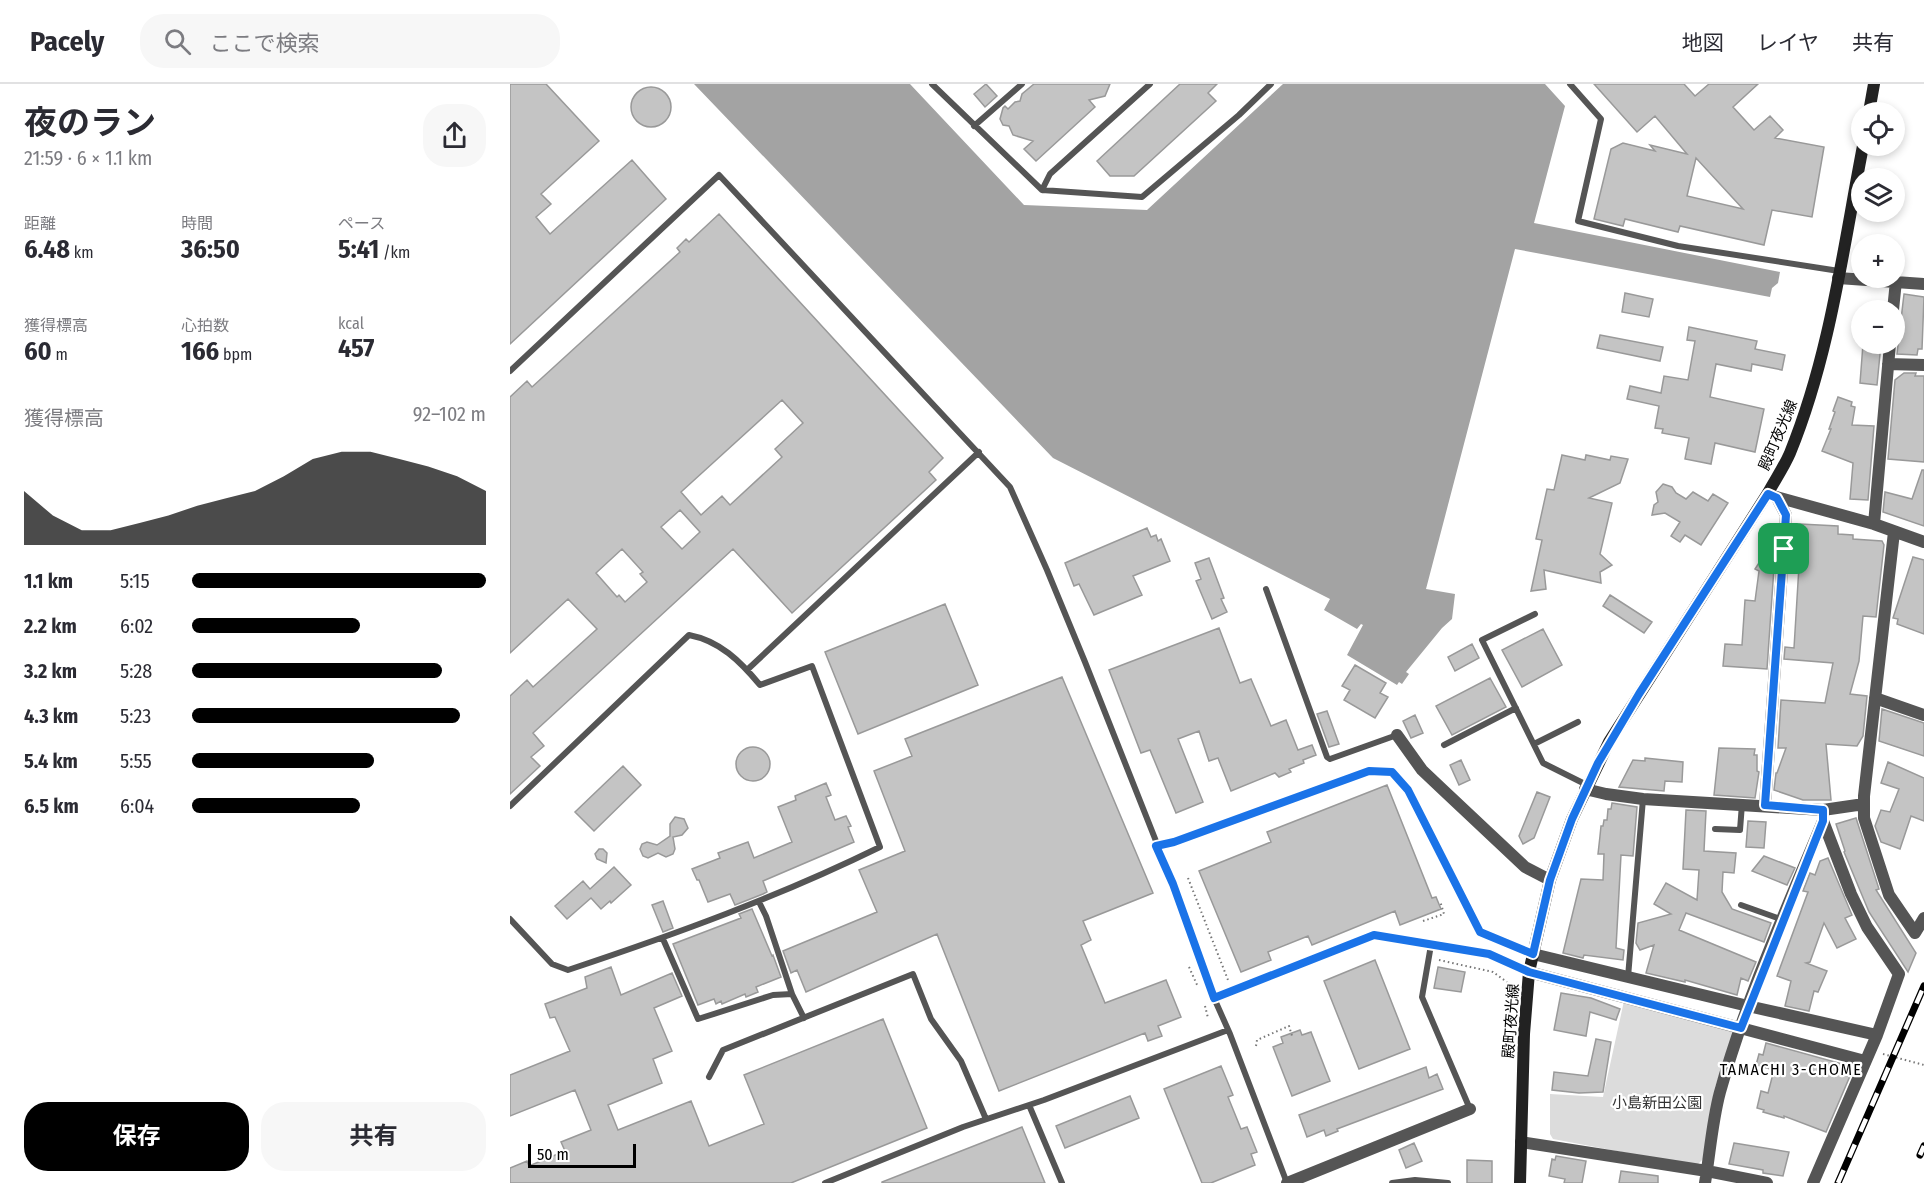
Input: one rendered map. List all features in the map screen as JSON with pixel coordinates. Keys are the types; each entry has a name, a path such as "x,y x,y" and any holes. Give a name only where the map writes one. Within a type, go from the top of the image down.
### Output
{"street":[{"path":"1871,102 1874,84"},
{"name":"殿町夜光線","path":"1520,1183 1524,1034 1529,972 1550,880 1586,787 1615,733 1772,496 1806,410 1825,347 1861,156"},
{"path":"1839,274 1851,275"},
{"path":"1905,282 1924,284"},
{"path":"1874,524 1889,354"},
{"path":"1888,364 1924,365"},
{"path":"1772,496 1874,524 1924,542"},
{"path":"1765,805 1786,515 1772,496"},
{"path":"1894,532 1864,818 1889,895 1915,933 1924,918"},
{"path":"1875,698 1924,715"},
{"path":"1397,735 1422,770 1465,811 1525,867 1550,880"},
{"path":"1586,787 1606,794 1643,799 1765,805 1823,815 1864,804"},
{"path":"1706,1177 1720,1094 1748,1006 1823,815"},
{"path":"1813,1183 1876,1035 1899,974 1867,927 1851,894 1823,815"},
{"path":"1533,954 1876,1035"},
{"path":"1529,972 1865,1061"},
{"path":"1287,1183 1470,1108"},
{"path":"1521,1142 1706,1177 1767,1183"}],"lane":[{"path":"932,84 1042,190 1142,197 1239,115 1271,84"},
{"path":"974,126 1022,84"},
{"path":"1042,190 1050,174 1150,84"},
{"path":"1570,84 1601,119 1578,221 1678,246 1839,274"},
{"path":"510,371 719,175 1010,487 1056,590 1173,884 1214,998 1287,1183"},
{"path":"747,670 979,452"},
{"path":"1266,589 1327,758 1330,759 1397,735"},
{"path":"1535,614 1482,640 1543,763 1586,787"},
{"path":"510,806 689,635 706,638 742,663 760,685 812,666 880,847 812,880 759,902 663,939 568,970 552,964 510,919"},
{"path":"1444,745 1516,708"},
{"path":"1534,744 1578,722"},
{"path":"1156,846 1174,842 1369,771 1392,772 1408,790 1480,932 1533,954"},
{"path":"1628,977 1643,799"},
{"path":"1715,829 1740,830 1742,804"},
{"path":"759,902 766,916 792,994 804,1018"},
{"path":"1741,905 1783,920"},
{"path":"1214,998 1374,935 1489,954 1529,972"},
{"path":"663,939 698,1019 773,995 792,994"},
{"path":"1431,945 1422,997 1470,1108"},
{"path":"710,1077 723,1050 913,974 931,1019 961,1061 986,1119"},
{"path":"825,1183 963,1127 1029,1105 1228,1030"},
{"path":"1029,1105 1062,1183"},
{"path":"1392,1183 1415,1180 1448,1183"}],"path":[{"path":"1188,878 1228,980"},
{"path":"1423,921 1444,914 1440,901"},
{"path":"1437,960 1493,972 1507,982"},
{"path":"1189,967 1200,993"},
{"path":"1204,1002 1208,1018"},
{"path":"1256,1046 1257,1040 1289,1026 1292,1036"}],"green space":[{"name":"小島新田公園","path":"1624,1001 1735,1030 1715,1087 1703,1159 1696,1166 1553,1139 1550,1134 1550,1094 1603,1097"}],"shaded area":[{"path":"694,84 910,84 1024,205 1147,210 1283,84 1545,84 1565,106 1534,223 1780,272 1778,283 1772,288 1770,297 1515,249 1426,589 1455,594 1452,619 1406,672 1409,674 1402,684 1399,682 1397,685 1347,655 1363,625 1361,624 1357,629 1324,610 1330,599 1053,458"}],"building":[{"path":"510,84 546,84 599,141 541,194 551,204 536,217 550,234 632,160 666,199 510,344"},
{"path":"986,84 997,96 985,107 974,94"},
{"path":"1034,84 1110,84 1105,96 1089,100 1095,107 1036,161 1024,149 1033,141 1013,135 1009,126 1003,125 1000,119 1003,108 1005,106 1008,109 1015,102 1020,101 1022,94"},
{"path":"1180,84 1217,84 1208,93 1216,101 1134,176 1110,176 1097,161"},
{"path":"1594,84 1684,84 1695,96 1709,84 1758,84 1733,107 1754,130 1770,116 1783,130 1775,138 1824,147 1812,217 1772,210 1764,245 1680,226 1678,232 1625,219 1623,226 1594,219 1611,149 1623,143 1655,151 1650,145 1687,154 1655,116 1637,132","holes":["1696,158 1743,209 1687,196"]},
{"path":"651,87 659,88 665,93 670,99 670,115 665,121 659,126 651,127 643,126 637,121 632,115 631,107 632,99 637,93 643,88"},
{"path":"719,214 943,458 929,472 936,480 792,613 733,549 533,733 544,746 531,757 540,766 510,794 510,696 527,680 533,687 597,629 568,599 510,653 510,397 527,381 532,387 680,252 677,248 686,239 689,242","holes":["782,400 803,423 775,449 782,457 730,505 722,496 701,515 681,492","680,510 700,532 682,549 661,527","622,549 643,572 640,574 647,582 625,602 619,595 617,597 596,573"]},
{"path":"1625,293 1653,299 1649,317 1622,312"},
{"path":"1904,294 1924,297 1922,349 1918,349 1917,355 1897,354 1905,354"},
{"path":"1689,327 1757,341 1755,349 1785,355 1782,370 1752,364 1751,371 1716,364 1710,397 1764,409 1755,452 1715,443 1711,464 1685,459 1689,438 1662,433 1663,429 1655,428 1659,406 1627,399 1630,386 1661,393 1664,376 1688,380 1695,341 1687,340"},
{"path":"1600,335 1663,347 1660,361 1597,348"},
{"path":"1862,354 1880,354 1877,385 1860,383"},
{"path":"1904,373 1924,376 1924,462 1888,459 1895,380"},
{"path":"1838,397 1852,402 1851,406 1855,407 1852,425 1874,426 1868,500 1850,499 1853,463 1822,451 1831,429 1829,429"},
{"path":"1562,455 1585,460 1586,455 1610,460 1611,456 1628,459 1620,483 1589,498 1612,503 1600,554 1612,565 1600,572 1601,583 1544,570 1546,589 1531,591 1542,540 1536,539 1547,489 1554,490"},
{"path":"1922,470 1924,470 1924,526 1883,512 1885,492 1912,499"},
{"path":"1663,484 1672,487 1676,493 1686,499 1693,492 1708,501 1713,494 1728,503 1701,545 1685,535 1680,542 1671,536 1680,522 1665,513 1652,515 1654,505 1658,502 1656,492"},
{"path":"1800,524 1838,526 1838,534 1853,535 1853,539 1882,541 1884,545 1876,617 1863,616 1859,661 1850,694 1867,696 1863,736 1857,746 1826,744 1831,800 1803,800 1774,790 1776,773 1786,748 1778,748 1781,700 1825,703 1833,663 1784,659 1785,647 1794,648 1799,566 1791,566 1794,528 1799,528"},
{"path":"1147,528 1151,537 1156,535 1158,541 1161,539 1170,561 1133,576 1142,595 1094,615 1079,584 1074,586 1065,563"},
{"path":"1768,549 1775,553 1767,669 1723,666 1725,644 1742,645 1745,600 1755,601 1759,571 1755,569"},
{"path":"1913,557 1924,560 1924,634 1897,624 1898,619 1893,618"},
{"path":"1209,558 1227,612 1212,619 1196,581 1201,579 1195,563"},
{"path":"1610,595 1652,622 1644,633 1603,606"},
{"path":"945,604 978,685 858,734 825,652"},
{"path":"1219,628 1240,683 1251,679 1271,726 1286,720 1298,750 1312,745 1316,755 1289,769 1291,772 1279,777 1275,773 1231,791 1218,758 1209,761 1199,731 1178,739 1203,802 1176,813 1150,750 1141,753 1109,670"},
{"path":"1543,629 1562,665 1522,687 1502,650"},
{"path":"1472,644 1479,658 1455,671 1448,657"},
{"path":"1355,665 1386,683 1380,693 1388,697 1375,718 1344,700 1350,690 1342,686"},
{"path":"1062,677 1153,893 1083,921 1091,940 1081,945 1105,1003 1166,980 1181,1017 1158,1026 1162,1036 1148,1041 1145,1033 999,1091 937,934 806,992 797,970 791,973 783,951 877,912 859,870 905,851 874,771 912,756 905,739"},
{"path":"1490,678 1506,707 1452,735 1436,706"},
{"path":"1882,709 1924,723 1924,756 1879,741"},
{"path":"1327,711 1339,744 1329,747 1317,714"},
{"path":"1415,715 1423,733 1411,738 1403,721"},
{"path":"753,747 765,752 770,764 765,776 753,781 741,776 736,764 741,752"},
{"path":"1719,748 1755,749 1754,755 1757,755 1757,771 1759,772 1755,798 1714,795"},
{"path":"1645,758 1683,762 1682,782 1665,781 1664,791 1619,787 1633,760 1645,761"},
{"path":"1461,760 1470,780 1459,785 1450,765"},
{"path":"1888,762 1924,778 1924,821 1911,816 1900,849 1881,842 1875,826 1881,810 1890,812 1899,789 1881,783"},
{"path":"623,766 641,785 594,831 575,812"},
{"path":"826,783 831,795 826,797 835,820 846,816 851,826 848,827 854,842 763,881 767,892 763,894 735,905 730,894 708,902 692,869 720,858 718,853 748,842 754,858 792,842 778,807 796,800 795,796"},
{"path":"1387,785 1432,898 1436,897 1441,909 1400,925 1395,911 1312,945 1308,936 1268,952 1271,960 1241,972 1199,871 1271,842 1267,832"},
{"path":"1537,792 1550,797 1534,838 1523,844 1519,836"},
{"path":"1612,803 1637,807 1633,856 1621,855 1616,948 1624,950 1623,960 1584,955 1583,958 1563,953 1581,879 1603,880 1604,854 1598,854 1601,826 1604,820 1607,820 1608,809 1611,809"},
{"path":"1686,810 1706,811 1704,851 1736,853 1734,873 1723,872 1722,892 1732,909 1771,923 1764,942 1686,913 1679,930 1756,962 1748,981 1741,978 1737,995 1685,980 1685,982 1646,973 1654,945 1640,950 1636,943 1638,923 1671,914 1654,904 1666,883 1697,900 1699,870 1683,869"},
{"path":"675,817 684,819 688,828 682,835 673,837 675,849 673,854 666,857 658,853 648,858 643,856 640,849 642,844 647,842 657,845 670,836 670,824"},
{"path":"1856,818 1879,889 1876,890 1916,953 1908,972 1869,912 1844,852 1836,824"},
{"path":"1748,821 1766,822 1764,848 1746,847"},
{"path":"599,849 607,853 606,863 597,859 595,854"},
{"path":"1764,856 1795,868 1787,885 1752,871"},
{"path":"1828,858 1852,915 1845,918 1856,939 1837,948 1824,923 1810,962 1806,963 1827,971 1818,992 1814,991 1809,1011 1785,1006 1791,981 1777,976 1808,892 1803,891 1810,873 1815,875 1820,861"},
{"path":"614,867 631,885 611,903 610,901 601,909 591,898 567,919 555,906 583,881 590,889"},
{"path":"663,901 673,928 663,932 652,905"},
{"path":"752,909 781,977 756,987 758,992 746,997 745,994 722,1004 721,1001 716,1004 714,999 698,1005 673,944 741,918 739,914"},
{"path":"1375,960 1410,1049 1359,1069 1324,981"},
{"path":"611,967 621,995 672,973 682,996 654,1008 672,1051 653,1059 662,1083 608,1105 618,1130 691,1101 709,1146 764,1124 744,1075 883,1019 927,1128 791,1183 510,1183 510,1168 527,1161 529,1166 565,1151 561,1142 591,1130 575,1090 510,1116 510,1075 570,1051 555,1017 550,1018 545,1004 587,988 585,977"},
{"path":"1438,967 1465,972 1461,992 1434,988"},
{"path":"1561,993 1591,998 1620,1009 1616,1020 1590,1012 1586,1036 1554,1030"},
{"path":"1300,1030 1302,1035 1311,1032 1330,1081 1292,1096 1273,1047 1283,1043 1281,1037"},
{"path":"1596,1039 1611,1042 1603,1092 1579,1093 1552,1090 1554,1072 1588,1076"},
{"path":"1766,1043 1846,1065 1844,1075 1850,1076 1826,1132 1784,1116 1784,1118 1763,1112 1764,1110 1757,1108 1761,1091 1768,1093 1774,1070 1756,1065 1759,1054 1763,1055"},
{"path":"1221,1066 1233,1095 1228,1097 1241,1129 1247,1127 1257,1152 1251,1154 1255,1165 1211,1183 1202,1183 1164,1089"},
{"path":"1426,1067 1429,1078 1437,1074 1443,1089 1337,1129 1338,1131 1326,1136 1324,1130 1307,1137 1299,1115"},
{"path":"1130,1096 1139,1118 1065,1148 1056,1126"},
{"path":"1022,1127 1045,1183 882,1183 882,1182"},
{"path":"1414,1143 1422,1161 1406,1168 1399,1150"},
{"path":"1734,1143 1789,1152 1783,1176 1729,1164"},
{"path":"1556,1156 1586,1161 1582,1183 1564,1183 1565,1179 1549,1176 1552,1159 1555,1160"},
{"path":"1467,1160 1492,1161 1492,1183 1467,1183"},
{"path":"1621,1171 1658,1176 1658,1183 1619,1183"}],"railway":[{"path":"1838,1183 1924,986"},
{"path":"1920,1155 1924,1146"}],"district":[{"name":"TAMACHI 3-CHOME","path":"1791,1069"}],"route":[{"path":"1768,494 1777,498 1786,515 1784,549 1765,805 1823,810 1823,821 1741,1028 1529,972 1489,954 1374,935 1214,998 1173,884 1156,846 1174,842 1369,771 1392,772 1408,790 1480,932 1533,954 1550,880 1572,819 1598,763 1639,694 1768,494"}]}
